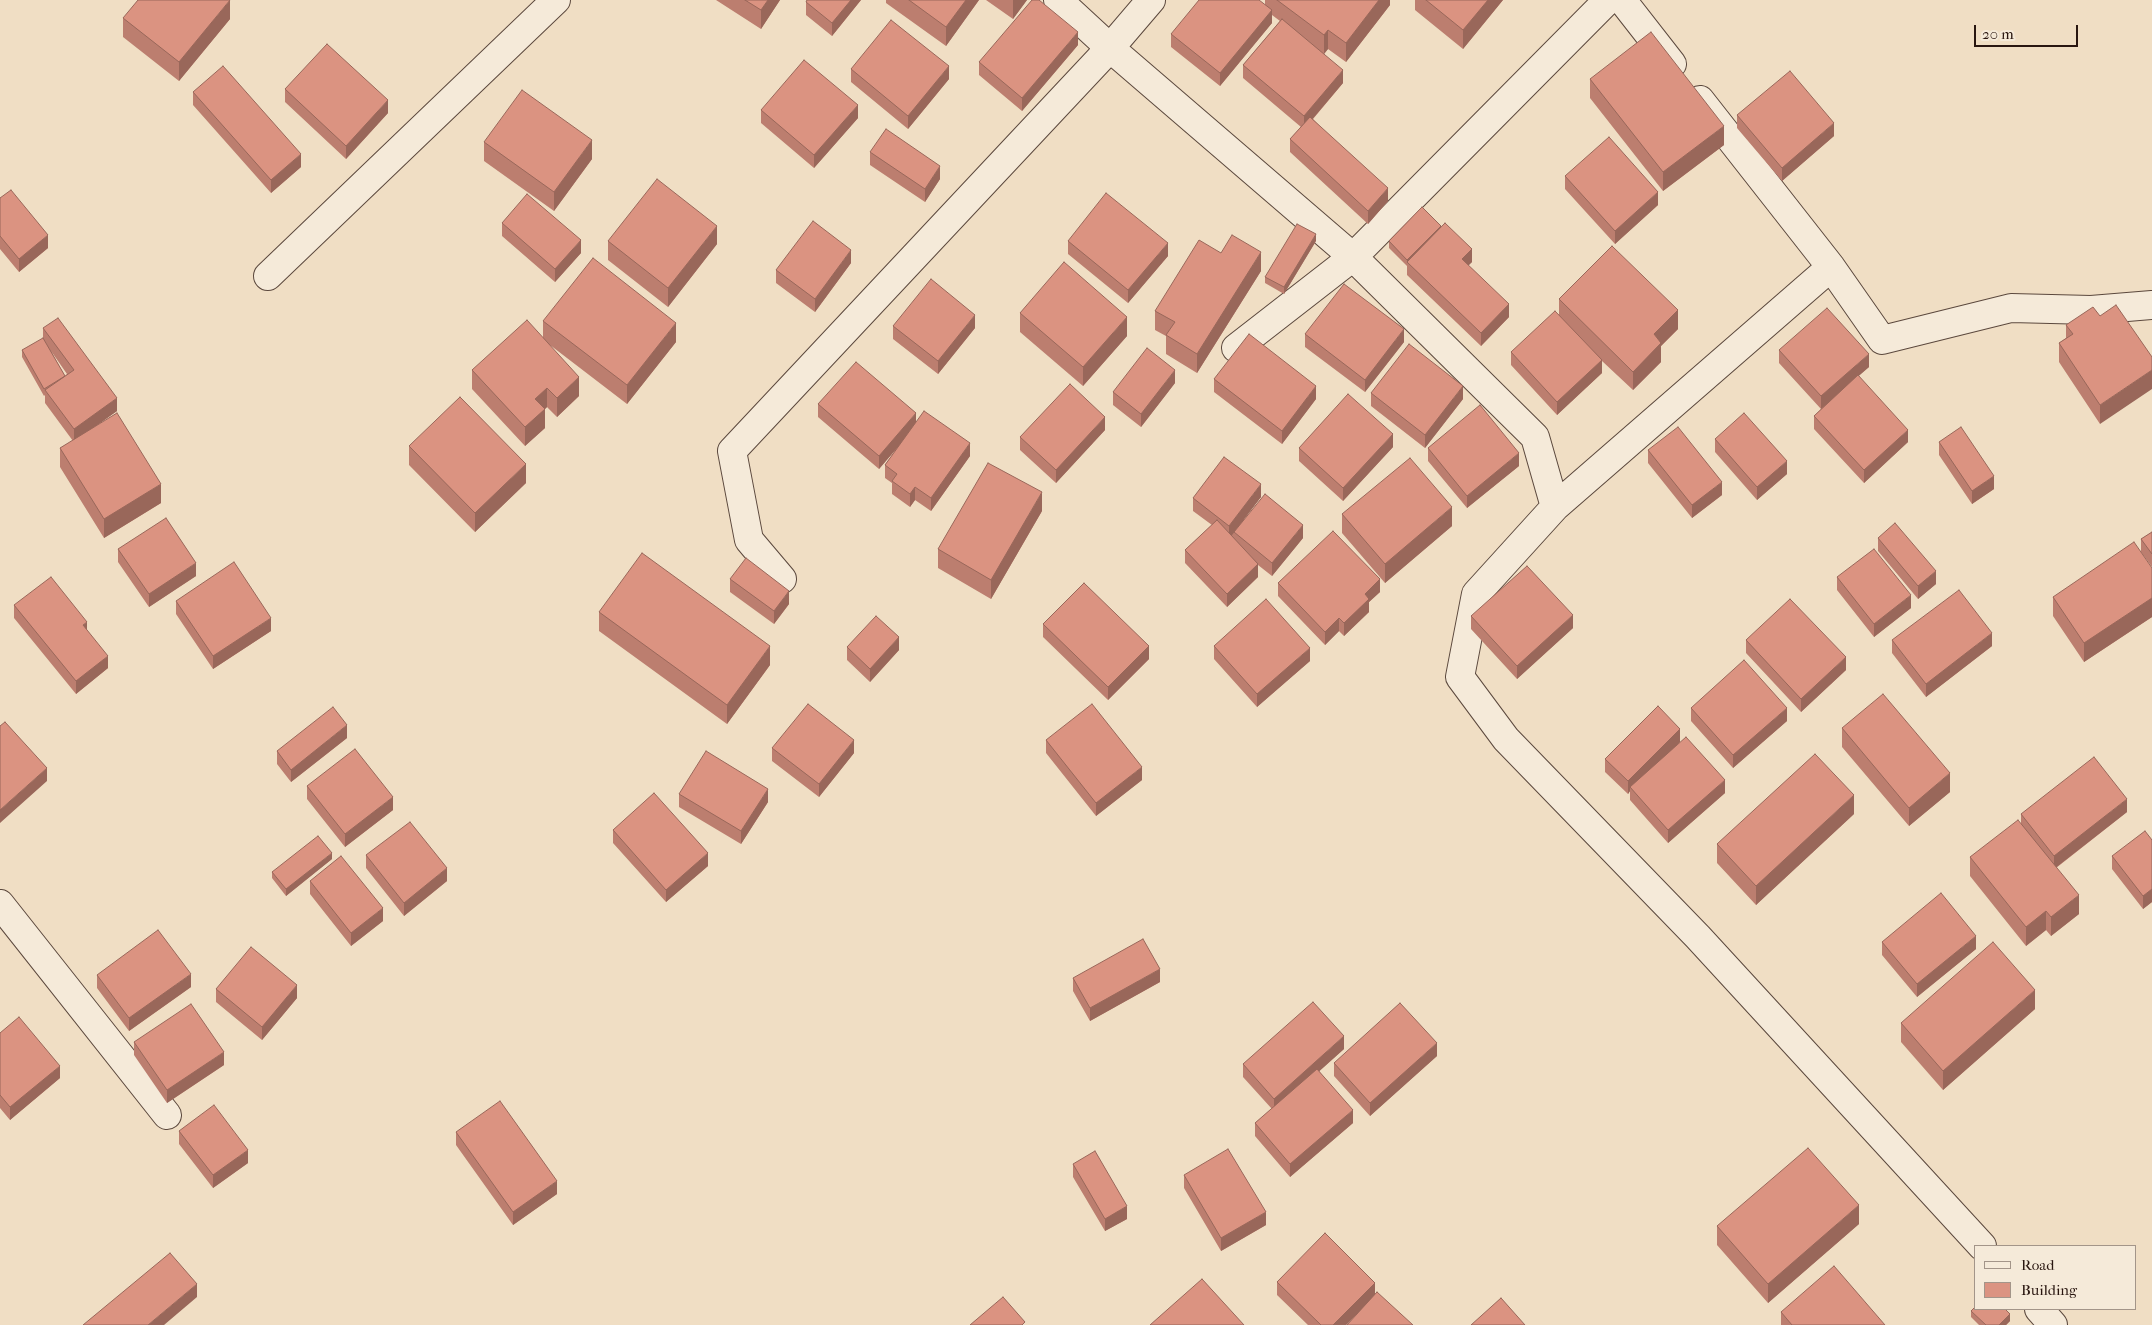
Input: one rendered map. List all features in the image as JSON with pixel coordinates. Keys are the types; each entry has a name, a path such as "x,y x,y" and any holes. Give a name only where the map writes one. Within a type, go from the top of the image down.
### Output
{"street":[{"path":"268,276 556,0"},
{"path":"1058,0 1110,48 1353,258 1534,437 1555,507"},
{"path":"782,579 749,540 732,451 1110,48 1151,0"},
{"path":"1236,348 1353,258 1608,0"},
{"path":"1622,0 1831,267 1882,340 2011,308 2091,310 2151,308"},
{"path":"1831,267 1555,507 1476,594 1460,677 1506,739 1698,937 1981,1245"},
{"path":"0,904 167,1115"},
{"path":"2040,1310 2053,1325"}],"building":[{"path":"138,0 230,0 179,62 123,18"},
{"path":"745,0 768,0 761,10"},
{"path":"807,0 851,0 832,23 806,2"},
{"path":"909,0 966,0 946,27"},
{"path":"1032,0 1039,0 1078,32 1022,98 979,62"},
{"path":"1199,0 1259,0 1272,10 1220,73 1171,34"},
{"path":"1277,0 1379,0 1346,43 1328,30 1324,35"},
{"path":"1426,0 1488,0 1463,30"},
{"path":"1282,19 1343,70 1304,116 1243,65"},
{"path":"891,20 949,66 908,116 851,69"},
{"path":"1651,32 1724,126 1663,172 1590,79"},
{"path":"327,44 388,100 346,146 285,89"},
{"path":"804,60 858,105 814,155 761,110"},
{"path":"223,66 301,154 271,180 193,92"},
{"path":"1790,71 1834,123 1782,168 1737,115"},
{"path":"522,90 592,140 554,192 484,142"},
{"path":"1310,117 1388,188 1368,211 1290,139"},
{"path":"886,129 940,166 925,189 870,152"},
{"path":"1609,137 1658,192 1615,231 1565,176"},
{"path":"657,179 717,226 668,288 608,241"},
{"path":"11,190 48,235 19,259 0,236 0,198"},
{"path":"1106,193 1168,243 1128,290 1068,241"},
{"path":"527,194 581,240 555,269 502,223"},
{"path":"1422,207 1441,226 1407,260 1389,241"},
{"path":"813,221 851,250 815,299 776,270"},
{"path":"1445,223 1472,249 1462,259 1509,304 1481,333 1407,262"},
{"path":"1297,224 1316,234 1284,287 1265,277"},
{"path":"1232,235 1261,252 1197,354 1166,335 1175,322 1155,311 1199,240 1221,253"},
{"path":"1612,246 1678,310 1654,334 1661,343 1633,372 1559,299"},
{"path":"593,258 676,323 627,385 543,321"},
{"path":"1064,262 1127,317 1083,367 1020,313"},
{"path":"931,279 975,315 938,361 893,326"},
{"path":"1344,284 1404,329 1365,380 1305,334"},
{"path":"2116,305 2152,357 2152,370 2100,405 2059,343 2073,334 2066,325 2093,307 2100,316"},
{"path":"1827,308 1869,354 1821,396 1779,350"},
{"path":"1555,311 1602,360 1557,402 1511,352"},
{"path":"58,318 117,398 74,429 45,390 74,370 43,328"},
{"path":"527,320 579,377 557,398 547,388 535,399 545,409 525,427 472,370"},
{"path":"1249,334 1316,386 1282,431 1214,379"},
{"path":"43,338 65,376 44,389 22,350"},
{"path":"1409,344 1463,386 1425,435 1371,393"},
{"path":"1147,348 1175,370 1141,414 1113,392"},
{"path":"856,362 916,413 879,456 818,404"},
{"path":"1858,375 1908,430 1864,470 1814,416"},
{"path":"1070,384 1105,417 1056,470 1020,437"},
{"path":"1348,394 1393,434 1343,488 1299,448"},
{"path":"460,397 526,464 475,513 409,446"},
{"path":"1480,405 1519,453 1467,496 1428,448"},
{"path":"924,411 970,443 931,498 915,487 910,494 892,481 897,474 885,465"},
{"path":"117,413 161,484 104,519 60,448"},
{"path":"1744,413 1787,461 1757,487 1715,439"},
{"path":"1678,427 1722,482 1692,505 1648,450"},
{"path":"1961,427 1994,476 1972,491 1939,442"},
{"path":"1224,457 1261,484 1229,526 1193,498"},
{"path":"1410,458 1452,507 1385,564 1342,514"},
{"path":"988,463 1042,492 991,580 938,549"},
{"path":"1265,494 1303,525 1272,563 1234,532"},
{"path":"166,518 196,563 149,594 118,549"},
{"path":"1217,520 1258,564 1227,594 1185,550"},
{"path":"1895,523 1936,571 1918,586 1878,538"},
{"path":"1333,531 1380,579 1365,594 1369,599 1344,623 1339,618 1325,632 1278,583"},
{"path":"2152,532 2152,554 2141,539"},
{"path":"2134,542 2152,568 2152,598 2084,643 2053,597"},
{"path":"1874,549 1911,595 1874,624 1837,577"},
{"path":"642,553 770,646 727,705 599,612"},
{"path":"746,558 789,591 774,611 730,579"},
{"path":"234,562 271,618 213,656 176,601"},
{"path":"1527,566 1573,615 1517,666 1471,616"},
{"path":"51,577 87,622 83,625 108,656 76,681 14,605"},
{"path":"1084,583 1149,646 1108,687 1043,624"},
{"path":"1959,590 1992,633 1926,684 1892,640"},
{"path":"1266,599 1310,648 1257,694 1214,646"},
{"path":"1790,599 1846,657 1801,699 1746,640"},
{"path":"876,616 899,637 870,669 847,647"},
{"path":"1744,660 1787,708 1733,755 1691,708"},
{"path":"1883,694 1950,773 1909,808 1842,728"},
{"path":"808,704 854,740 819,784 772,748"},
{"path":"1092,704 1142,767 1096,803 1046,740"},
{"path":"1658,706 1680,729 1628,781 1605,759"},
{"path":"333,707 347,725 291,770 277,751"},
{"path":"5,722 47,768 0,810 0,726"},
{"path":"1686,737 1725,780 1668,830 1630,787"},
{"path":"355,749 393,797 345,834 307,786"},
{"path":"706,751 768,789 741,831 679,794"},
{"path":"1815,754 1854,795 1756,886 1717,844"},
{"path":"2094,757 2127,799 2054,856 2021,814"},
{"path":"654,793 708,853 666,890 613,830"},
{"path":"2018,820 2079,895 2051,917 2046,911 2026,927 1970,857"},
{"path":"410,822 447,868 404,903 366,855"},
{"path":"2145,831 2152,840 2152,889 2143,896 2112,856"},
{"path":"318,836 332,853 286,889 272,872"},
{"path":"341,856 383,908 351,933 310,881"},
{"path":"1941,893 1976,936 1917,984 1882,942"},
{"path":"158,930 191,974 129,1018 97,975"},
{"path":"1143,939 1160,969 1090,1008 1073,978"},
{"path":"1993,942 2035,990 1943,1071 1901,1023"},
{"path":"251,947 297,985 262,1027 216,989"},
{"path":"1313,1002 1344,1036 1274,1099 1243,1064"},
{"path":"1400,1003 1437,1043 1370,1103 1334,1063"},
{"path":"191,1004 224,1052 167,1090 134,1042"},
{"path":"19,1017 60,1066 10,1107 0,1095 0,1033"},
{"path":"1317,1069 1353,1110 1290,1164 1255,1123"},
{"path":"500,1101 557,1181 513,1212 456,1132"},
{"path":"214,1105 248,1150 213,1175 179,1131"},
{"path":"1808,1148 1859,1205 1768,1284 1717,1226"},
{"path":"1228,1149 1266,1212 1221,1238 1184,1175"},
{"path":"1095,1151 1127,1206 1105,1219 1073,1164"},
{"path":"1325,1233 1375,1283 1333,1325 1321,1325 1277,1282"},
{"path":"170,1253 197,1284 148,1325 83,1325"},
{"path":"1834,1266 1885,1325 1792,1325 1781,1312"},
{"path":"1202,1279 1244,1325 1150,1325"},
{"path":"1377,1292 1413,1325 1347,1325"},
{"path":"1003,1297 1025,1322 1022,1325 970,1325"},
{"path":"1501,1298 1525,1325 1471,1325"},
{"path":"1974,1308 1974,1310 2006,1310 2010,1314 1999,1325 1986,1325 1971,1311"}]}
